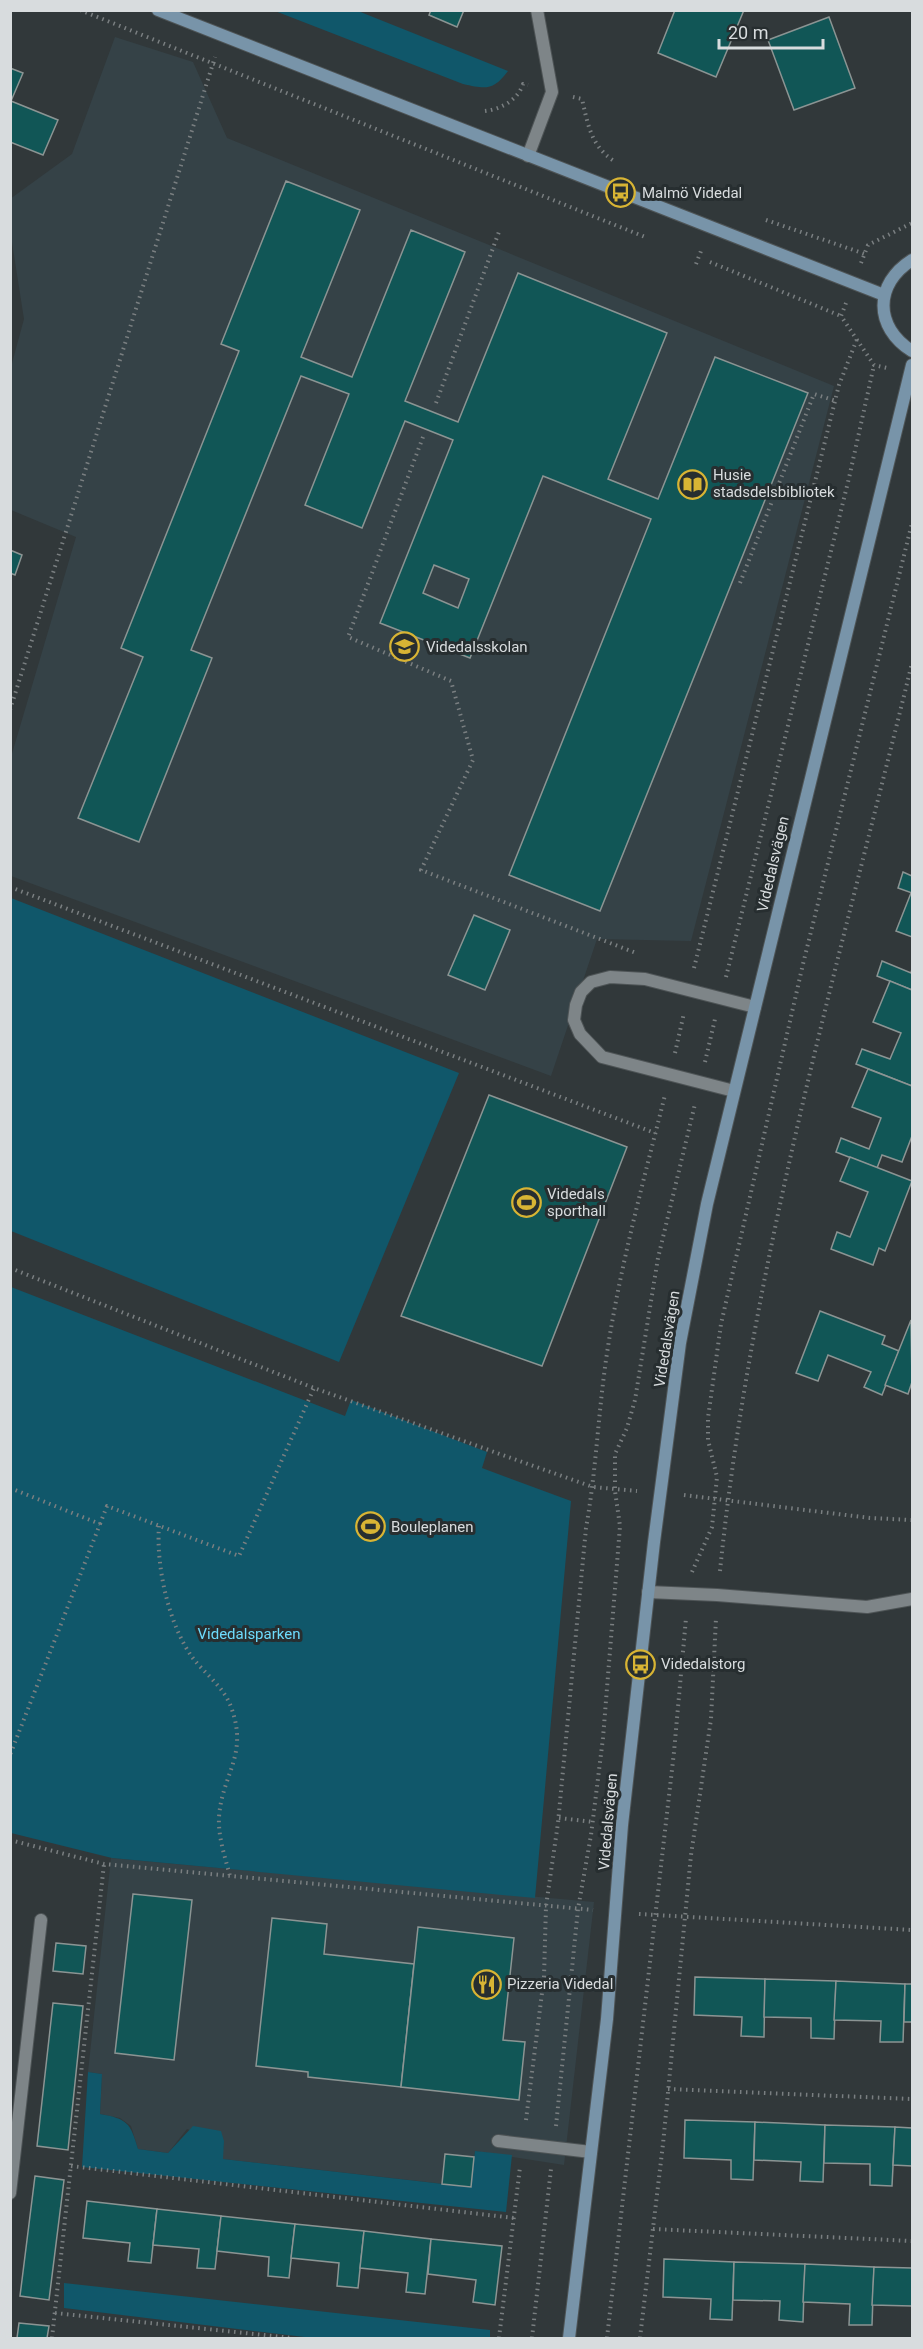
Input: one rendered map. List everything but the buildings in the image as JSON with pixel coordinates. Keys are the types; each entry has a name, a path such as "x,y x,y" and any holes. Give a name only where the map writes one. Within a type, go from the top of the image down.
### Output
{"street":[{"path":"158,10 885,295"},
{"path":"528,156 552,92 537,10"},
{"path":"912,260 901,267 890,280 885,295 884,313 889,330 900,344 912,351"},
{"name":"Videdalsvägen","path":"569,2338 607,2019 622,1825 648,1592 680,1343 707,1204 912,365"},
{"path":"734,1091 602,1057 580,1034 574,1020 576,1005 581,992 591,982 610,977 645,979 754,1007"},
{"path":"648,1592 867,1607 912,1599"},
{"path":"10,2193 41,1920"},
{"path":"498,2141 591,2152"}],"path":[{"path":"80,10 645,237"},
{"path":"10,710 222,35"},
{"path":"481,112 495,110 510,101 520,92 523,84 582,99 595,145 617,163"},
{"path":"764,220 865,254"},
{"path":"436,403 500,229"},
{"path":"696,264 701,251"},
{"path":"710,262 841,316"},
{"path":"500,2338 544,1977 546,1906 559,1818 586,1528 593,1488 606,1359 631,1229 656,1134 689,990 836,401 857,339"},
{"path":"830,556 874,365"},
{"path":"740,583 814,394 836,401"},
{"path":"423,437 348,637 451,681 473,760 421,870 638,954"},
{"path":"607,2338 683,1667 688,1594 692,1573 712,1527 717,1477 708,1440 708,1418 721,1324 803,964 863,729 912,523"},
{"path":"834,541 840,543"},
{"path":"640,2338 691,1855 711,1719 717,1595 727,1501 758,1305 821,1032 912,663"},
{"path":"10,887 656,1134"},
{"path":"10,1268 314,1388 593,1488 615,1491 621,1526 603,1738 593,1822 578,1909 532,2338"},
{"path":"10,1755 107,1506 239,1556 314,1388"},
{"path":"10,1488 100,1524"},
{"path":"661,1492 870,1518 912,1520"},
{"path":"159,1526 157,1550 164,1589 178,1629 191,1656 231,1705 237,1733 236,1760 222,1797 219,1820 230,1876"},
{"path":"670,1667 714,1670"},
{"path":"559,1818 599,1822"},
{"path":"10,1840 104,1864 615,1913 912,1930"},
{"path":"52,2338 104,1864"},
{"path":"668,2089 912,2099"},
{"path":"71,2166 514,2218"},
{"path":"653,2229 912,2241"},
{"path":"55,2313 292,2338"}],"shaded area":[{"name":"Videdalsskolan","path":"115,37 193,62 227,138 834,386 691,941 597,939 551,1076 11,876 11,757 76,537 11,510 11,367 24,319 11,236 10,199 72,154"},
{"path":"111,1858 594,1902 564,2165 475,2151 471,2187 222,2159 224,2141 187,2129 168,2153 138,2149 131,2126 120,2118 100,2114 102,2074 88,2072"}],"green space":[{"path":"275,11 358,11 508,71 498,82 488,87 463,84"},
{"path":"11,898 459,1073 339,1362 11,1231"},
{"name":"Videdalsparken","path":"11,1287 345,1416 351,1400 487,1452 482,1468 571,1501 535,1898 112,1858 11,1833"},
{"path":"88,2072 102,2074 100,2114 117,2118 127,2124 133,2133 138,2149 168,2153 193,2126 221,2131 224,2141 223,2159 470,2187 475,2151 512,2155 506,2212 82,2167"},
{"path":"64,2283 490,2330 490,2338 313,2338 64,2308"}],"place":[{"name":"Malmö Videdal","path":"621,193"},
{"name":"Husie stadsdelsbibliotek","path":"692,484"},
{"name":"Videdalsskolan","path":"405,647"},
{"name":"Videdals sporthall","path":"526,1203"},
{"name":"Bouleplanen","path":"370,1527"},
{"name":"Videdalstorg","path":"640,1664"},
{"name":"Pizzeria Videdal","path":"486,1984"}]}
